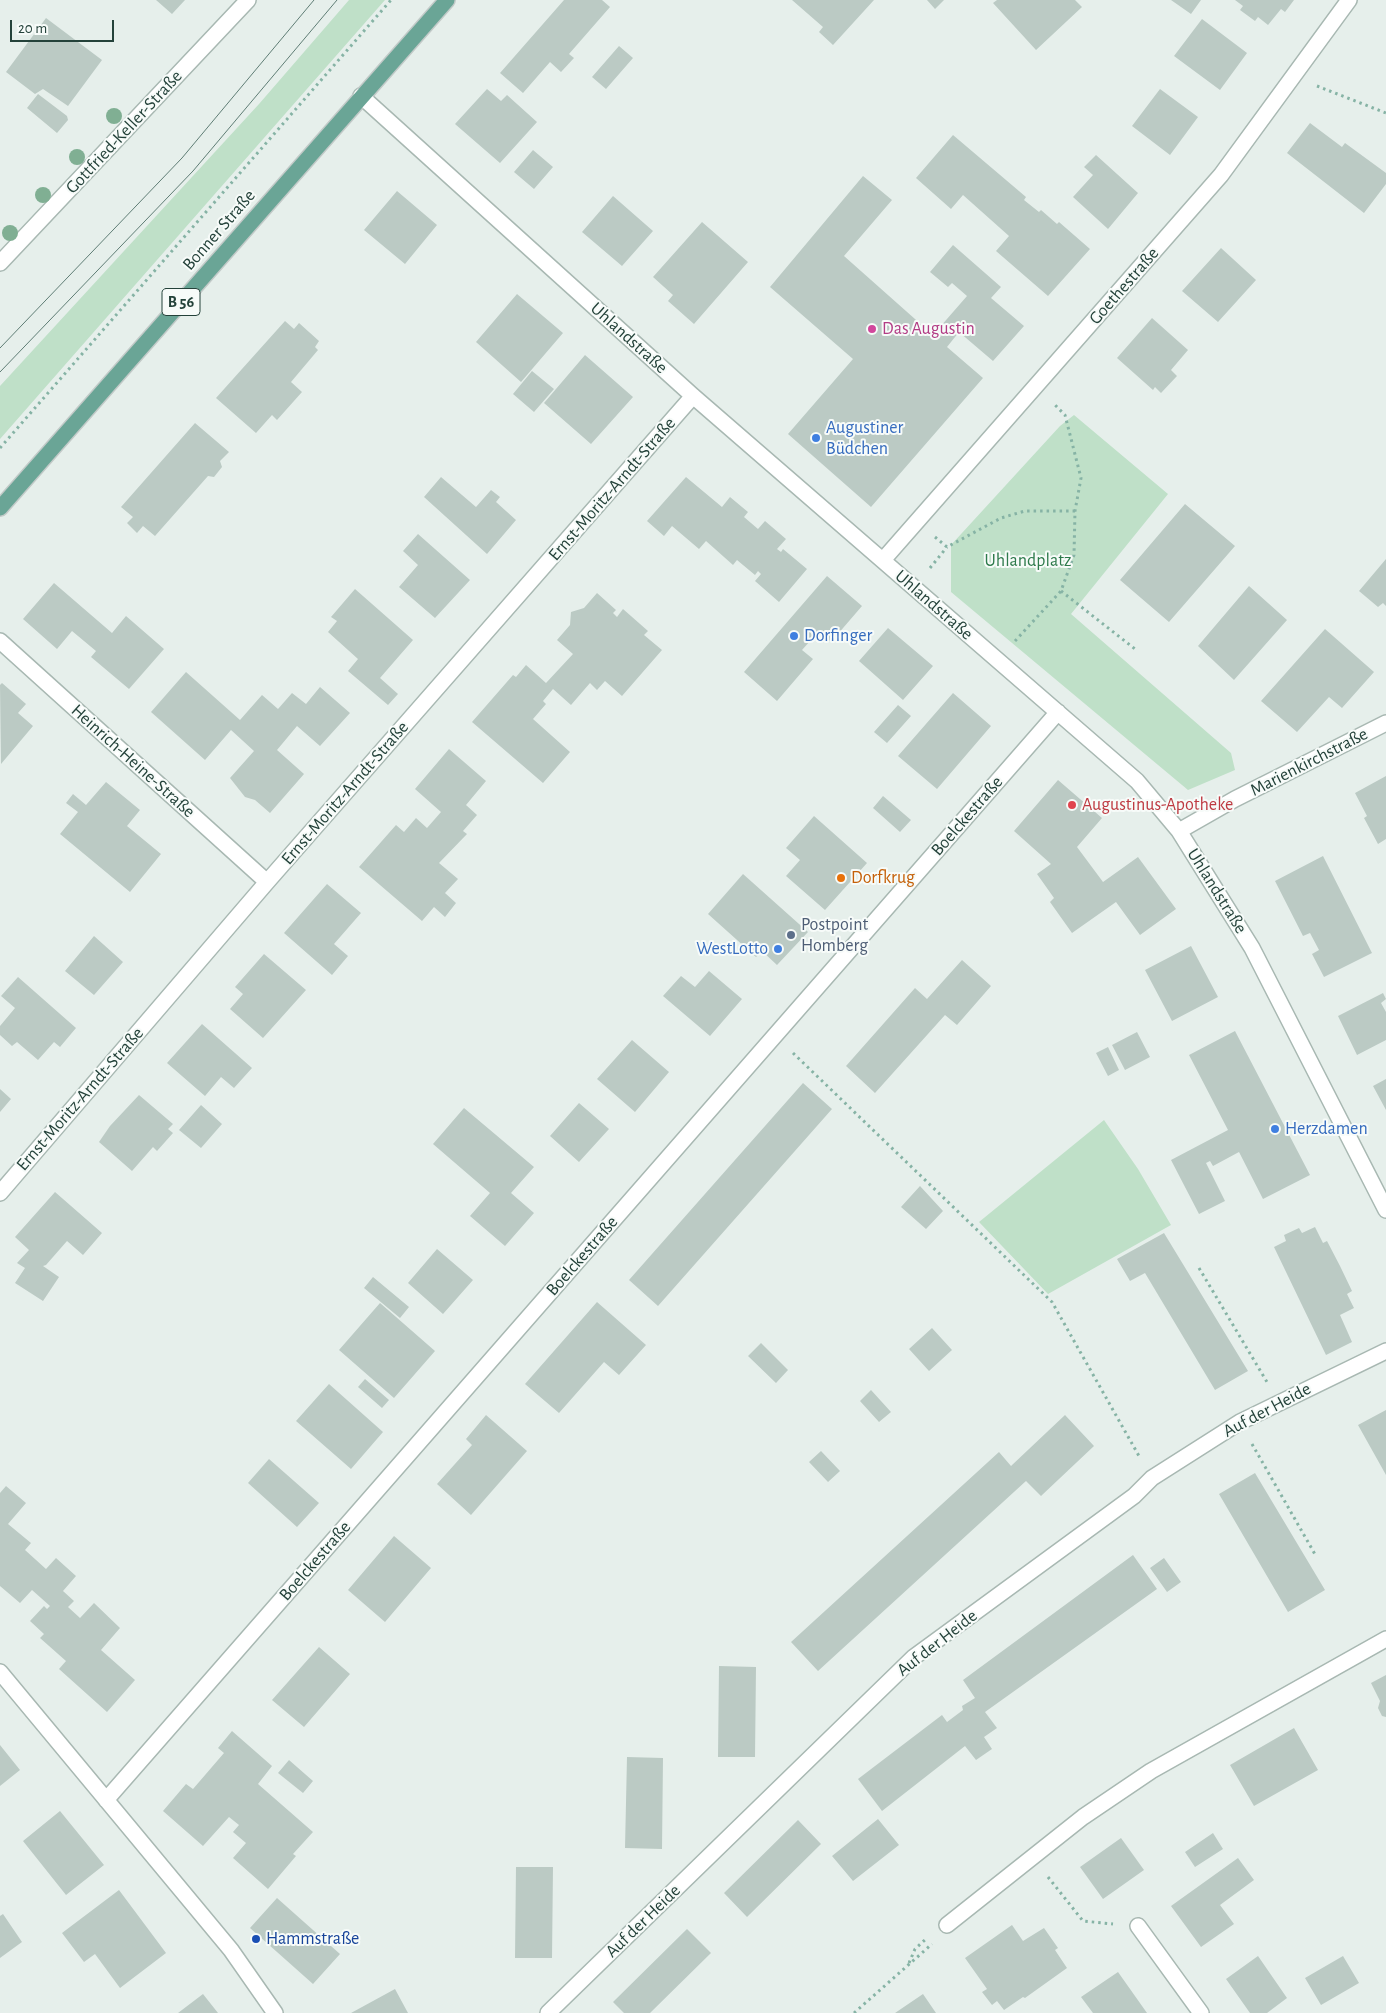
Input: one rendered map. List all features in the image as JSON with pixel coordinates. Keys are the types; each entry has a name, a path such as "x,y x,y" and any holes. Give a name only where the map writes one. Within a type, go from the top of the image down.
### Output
{"main road":[{"name":"Bonner Straße","path":"0,508 447,0"}],"street":[{"name":"Gottfried-Keller-Straße","path":"0,263 248,0"},
{"name":"Goethestraße","path":"883,560 1221,175 1349,0"},
{"name":"Uhlandstraße","path":"361,96 693,396 1136,780 1179,832 1252,948 1386,1210"},
{"name":"Ernst-Moritz-Arndt-Straße","path":"0,1193 267,882 693,396"},
{"name":"Heinrich-Heine-Straße","path":"0,640 267,882"},
{"name":"Boelckestraße","path":"106,1800 1058,712"},
{"name":"Marienkirchstraße","path":"1179,832 1235,799 1386,723"},
{"name":"Auf der Heide","path":"548,2013 914,1657 1134,1496 1152,1478 1240,1422 1386,1351"},
{"path":"947,1925 1083,1816 1151,1771 1386,1639"},
{"path":"0,1672 231,1950 275,2013"},
{"path":"1138,1926 1201,2013"}],"path":[{"path":"0,448 391,0"},
{"path":"1293,76 1386,113"},
{"path":"998,660 1061,591 1074,555 1075,511 1082,478 1065,414 1036,387"},
{"path":"917,522 947,547 1001,518 1025,511 1075,511"},
{"path":"1061,591 1135,649"},
{"path":"775,1035 1052,1302 1152,1478"},
{"path":"1199,1268 1279,1402"},
{"path":"1240,1422 1316,1556"},
{"path":"1032,1857 1083,1921 1138,1926"},
{"path":"854,2013 932,1943"}],"green space":[{"path":"349,0 385,0 0,439 0,386 259,104"},
{"name":"Uhlandplatz","path":"1074,415 1168,494 1071,614 1231,753 1235,770 1188,790 951,592 951,545 1060,426"},
{"path":"1104,1120 1138,1169 1171,1225 1048,1294 979,1222"}],"building":[{"path":"156,0 185,0 172,14"},
{"path":"564,0 602,0 610,7 569,54 574,58 561,72 550,62 523,93 500,73"},
{"path":"792,0 874,0 833,45 819,32 823,27"},
{"path":"927,0 944,0 935,9"},
{"path":"997,0 1075,0 1082,7 1036,50 993,3"},
{"path":"1171,0 1201,0 1191,14"},
{"path":"1235,0 1294,0 1285,12 1281,9 1268,25 1258,17 1255,21 1240,10 1243,6"},
{"path":"46,18 102,60 68,106 43,89 35,94 6,72"},
{"path":"1202,19 1247,53 1220,90 1174,56"},
{"path":"619,46 633,58 606,89 592,77"},
{"path":"487,89 501,101 507,95 537,122 500,163 455,124"},
{"path":"1160,89 1198,117 1170,155 1132,126"},
{"path":"38,94 67,116 68,120 57,133 27,108"},
{"path":"1310,123 1342,147 1345,143 1386,173 1386,184 1364,213 1287,153"},
{"path":"953,135 1026,197 1024,200 1039,212 1041,210 1057,224 1059,222 1090,249 1048,296 996,251 1009,236 963,195 951,209 916,178"},
{"path":"533,150 553,167 534,189 514,172"},
{"path":"1096,155 1138,193 1108,229 1073,197 1093,175 1084,167"},
{"path":"863,176 892,200 844,256 933,335 967,296 952,283 948,287 930,272 953,245 1001,287 991,298 1024,326 993,361 959,332 947,347 983,378 871,507 788,434 853,359 770,287"},
{"path":"397,191 437,225 405,264 364,230"},
{"path":"613,196 653,231 622,266 582,232"},
{"path":"702,222 748,262 694,324 668,301 673,295 653,277"},
{"path":"1221,248 1256,280 1218,322 1182,291"},
{"path":"517,294 563,333 521,382 476,342"},
{"path":"1152,318 1188,350 1171,370 1177,376 1161,393 1155,387 1153,390 1117,358"},
{"path":"285,321 294,329 299,323 319,341 315,347 318,350 291,382 302,392 277,420 272,415 256,433 216,398"},
{"path":"585,355 633,397 591,444 544,403"},
{"path":"532,371 554,389 534,412 513,394"},
{"path":"195,423 229,452 220,461 222,467 214,477 208,476 155,536 143,526 137,533 127,523 133,517 121,507"},
{"path":"441,477 476,507 491,490 500,497 496,502 516,520 487,554 424,497"},
{"path":"686,477 722,507 730,497 748,512 744,517 758,529 765,521 786,539 777,549 781,552 783,549 807,569 779,602 755,581 761,574 758,571 755,575 737,560 733,565 706,541 699,549 672,526 664,536 647,521"},
{"path":"1185,504 1235,546 1169,622 1120,580"},
{"path":"418,534 470,580 435,618 399,587 418,565 403,551"},
{"path":"1386,559 1386,606 1383,603 1378,607 1359,591"},
{"name":"Dorfinger","path":"827,576 862,606 831,642 819,631 802,650 813,659 777,701 744,672"},
{"path":"54,583 112,633 126,616 164,649 129,689 91,657 96,651 72,631 57,649 23,619"},
{"path":"1249,586 1287,620 1234,680 1198,646"},
{"path":"355,589 413,640 380,678 398,694 388,705 348,671 358,659 328,632 337,621 331,617"},
{"path":"597,593 616,610 613,613 617,617 623,609 648,631 644,635 662,650 622,696 605,681 597,690 590,683 571,705 553,689 543,701 546,704 533,719 570,752 543,783 472,722 513,675 516,677 526,665 546,683 573,654 557,640 570,625 571,612 584,608"},
{"path":"888,628 933,666 903,700 859,661"},
{"path":"1325,629 1374,672 1342,708 1329,697 1297,732 1261,701"},
{"path":"186,672 240,720 262,695 278,709 292,693 306,704 320,687 350,713 320,746 297,726 277,750 304,774 270,813 255,800 245,797 230,778 254,751 231,730 205,760 151,712"},
{"path":"2,683 26,704 18,713 33,726 1,764 0,685"},
{"path":"953,693 991,726 937,789 898,756"},
{"path":"898,705 911,716 887,743 874,732"},
{"path":"449,749 486,781 466,805 477,815 463,831 467,834 439,863 458,879 445,893 456,903 445,917 434,907 422,921 359,867 396,825 404,832 416,818 427,828 441,812 415,789"},
{"path":"1386,776 1386,839 1378,844 1364,818 1367,816 1355,793"},
{"path":"1058,780 1102,818 1077,847 1103,882 1138,857 1176,909 1140,935 1116,902 1072,933 1050,902 1054,898 1037,874 1051,864 1014,831"},
{"path":"106,782 140,810 127,826 161,854 130,892 60,834 78,812 66,803 73,794 86,805"},
{"path":"883,796 911,820 900,832 873,808"},
{"path":"814,816 867,863 825,910 786,876 800,860 786,848"},
{"path":"1323,856 1372,953 1324,977 1312,954 1319,950 1310,933 1303,936 1275,881"},
{"path":"743,874 808,932 777,965 762,951 756,957 708,914"},
{"path":"327,884 361,913 334,944 348,956 332,975 284,933"},
{"path":"94,936 123,962 94,995 65,971"},
{"path":"1191,946 1218,997 1172,1021 1145,970"},
{"path":"264,954 306,990 263,1038 230,1009 243,994 235,987"},
{"path":"962,960 991,986 957,1025 945,1015 875,1093 846,1066 915,988 927,999"},
{"path":"709,971 742,999 710,1036 663,996 681,976 695,987"},
{"path":"18,977 76,1028 60,1047 54,1042 38,1060 17,1042 12,1046 0,1035 0,1026 15,1008 1,996"},
{"path":"1383,993 1386,999 1381,1003 1386,1012 1386,1040 1357,1055 1338,1016"},
{"path":"202,1024 252,1068 234,1088 221,1077 205,1096 167,1063"},
{"path":"1235,1031 1310,1175 1263,1199 1239,1152 1213,1166 1210,1161 1206,1163 1225,1201 1199,1214 1171,1160 1228,1130 1189,1055"},
{"path":"1137,1032 1150,1057 1125,1070 1112,1045"},
{"path":"632,1040 669,1072 635,1112 597,1079"},
{"path":"1108,1047 1119,1070 1108,1076 1096,1053"},
{"path":"1386,1079 1386,1110 1373,1086"},
{"path":"803,1083 832,1109 658,1306 629,1280"},
{"path":"0,1089 11,1099 0,1112"},
{"path":"139,1095 173,1124 168,1129 173,1133 157,1151 153,1147 132,1171 99,1142 110,1126"},
{"path":"579,1103 609,1129 579,1162 550,1136"},
{"path":"201,1105 222,1124 201,1148 179,1130"},
{"path":"464,1108 534,1167 511,1193 534,1213 505,1246 470,1216 490,1193 433,1144"},
{"path":"920,1186 943,1211 926,1229 901,1207"},
{"path":"55,1192 102,1233 83,1255 67,1241 43,1266 59,1277 43,1301 15,1283 25,1268 17,1263 29,1250 15,1237"},
{"path":"1315,1227 1323,1243 1327,1241 1340,1266 1352,1291 1347,1294 1354,1308 1340,1315 1352,1342 1326,1355 1274,1247 1286,1241 1284,1235 1299,1228 1302,1233"},
{"path":"1164,1233 1248,1371 1215,1390 1145,1273 1130,1281 1117,1259"},
{"path":"437,1249 473,1280 443,1314 408,1283"},
{"path":"373,1277 409,1307 400,1318 364,1288"},
{"path":"597,1302 646,1345 619,1375 604,1362 559,1413 525,1384"},
{"path":"380,1303 435,1351 394,1398 339,1350"},
{"path":"932,1328 952,1350 929,1371 909,1349"},
{"path":"761,1343 788,1370 776,1383 748,1356"},
{"path":"365,1379 389,1400 382,1408 358,1387"},
{"path":"329,1384 383,1432 351,1469 296,1421"},
{"path":"871,1390 891,1412 879,1422 860,1401"},
{"path":"1386,1410 1386,1475 1358,1425"},
{"path":"486,1415 527,1451 471,1515 437,1484 472,1445 466,1439"},
{"path":"1065,1415 1094,1446 1041,1496 1026,1481 818,1671 791,1642 999,1452 1011,1466"},
{"path":"821,1451 840,1471 828,1482 809,1462"},
{"path":"269,1459 319,1503 297,1527 248,1483"},
{"path":"1255,1473 1325,1590 1288,1612 1219,1494"},
{"path":"6,1486 26,1503 8,1524 31,1543 25,1550 46,1569 56,1558 76,1576 63,1591 74,1601 68,1607 80,1618 94,1603 120,1628 101,1650 135,1680 107,1712 59,1669 66,1661 40,1638 44,1634 30,1621 44,1606 47,1609 50,1606 32,1590 20,1603 0,1586 0,1493"},
{"path":"394,1536 431,1568 385,1622 348,1590"},
{"path":"1133,1555 1157,1589 985,1712 997,1728 984,1737 992,1749 976,1760 965,1746 882,1811 858,1779 942,1715 947,1722 963,1710 962,1706 975,1698 963,1680"},
{"path":"1164,1558 1181,1582 1167,1592 1150,1568"},
{"path":"319,1647 350,1674 304,1727 272,1700"},
{"path":"719,1666 756,1667 755,1757 718,1757"},
{"path":"1386,1675 1386,1717 1382,1716 1378,1708 1380,1701 1371,1683"},
{"path":"1294,1728 1318,1770 1254,1806 1230,1765"},
{"path":"232,1731 272,1766 258,1784 313,1832 293,1854 296,1856 268,1889 233,1858 246,1843 233,1832 239,1825 229,1817 203,1846 163,1811 186,1784 193,1789 224,1753 218,1748"},
{"path":"0,1745 20,1770 0,1786"},
{"path":"627,1757 663,1758 662,1849 625,1848"},
{"path":"289,1760 313,1781 303,1793 278,1773"},
{"path":"60,1811 104,1865 66,1895 23,1841"},
{"path":"878,1819 899,1845 853,1881 832,1856"},
{"path":"798,1820 821,1844 747,1917 724,1893"},
{"path":"1213,1833 1223,1849 1195,1867 1185,1852"},
{"path":"1121,1838 1144,1870 1103,1899 1080,1867"},
{"path":"1238,1858 1254,1880 1220,1905 1234,1924 1201,1947 1171,1906"},
{"path":"516,1867 553,1867 552,1958 515,1958"},
{"path":"119,1890 166,1953 120,1988 95,1954 84,1962 62,1933"},
{"path":"277,1898 340,1954 313,1984 250,1928"},
{"path":"3,1914 22,1942 0,1958 0,1916"},
{"path":"1012,1925 1023,1941 1044,1928 1058,1948 1055,1950 1067,1968 1025,1998 1023,1997 1004,2010 997,2001 992,2005 982,1992 987,1989 965,1958"},
{"path":"687,1929 711,1953 650,2013 624,2013 613,2002"},
{"path":"1258,1956 1287,1998 1267,2013 1250,2013 1226,1979"},
{"path":"1343,1956 1359,1983 1321,2005 1305,1978"},
{"path":"1118,1972 1147,2013 1093,2013 1081,1997"},
{"path":"395,1989 408,2013 351,2013"},
{"path":"203,1994 218,2013 178,2013"},
{"path":"923,1994 936,2013 895,2013"}],"tram line":[{"path":"0,348 182,158 314,0"},
{"path":"0,372 193,171 337,0"}],"place":[{"name":"Das Augustin","path":"872,329"},
{"name":"Augustiner Büdchen","path":"816,438"},
{"name":"Dorfinger","path":"794,636"},
{"name":"Augustinus-Apotheke","path":"1072,805"},
{"name":"Dorfkrug","path":"841,878"},
{"name":"Postpoint Homberg","path":"791,935"},
{"name":"WestLotto","path":"778,949"},
{"name":"Herzdamen","path":"1275,1129"},
{"name":"Hammstraße","path":"256,1939"}]}
